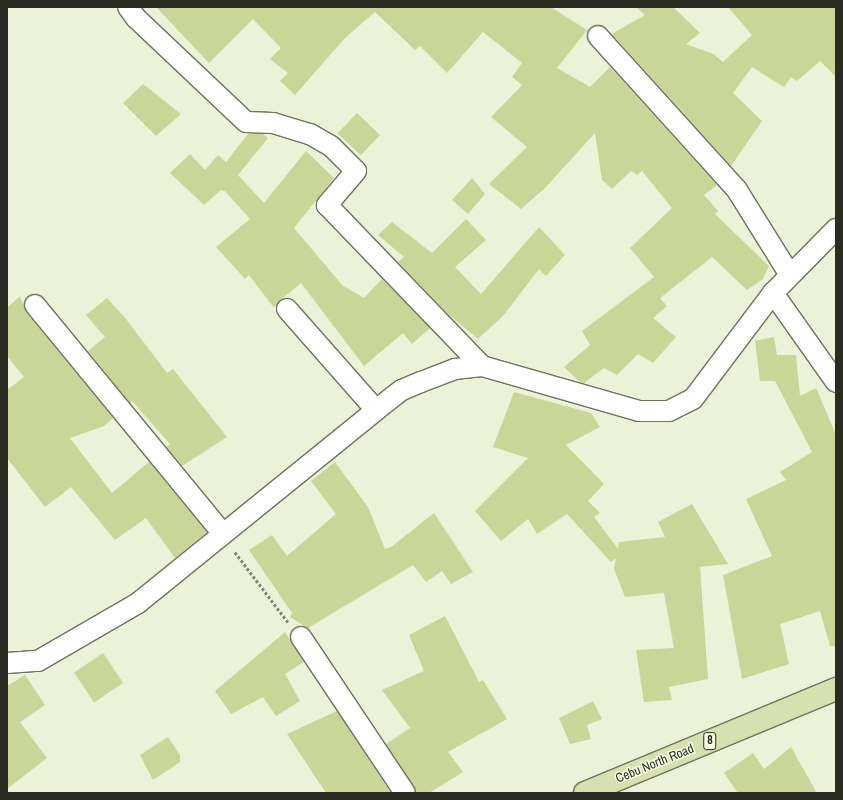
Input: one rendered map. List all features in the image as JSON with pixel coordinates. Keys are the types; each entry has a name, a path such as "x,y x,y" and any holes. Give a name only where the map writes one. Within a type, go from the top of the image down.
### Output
{"main road":[{"name":"Cebu North Road","path":"585,793 836,689"}],"street":[{"path":"128,7 136,18 246,122 273,123 310,134 331,146 356,171 327,205 482,366"},
{"path":"598,36 737,190 790,275"},
{"path":"7,663 38,661 138,603 222,532 402,390 455,368 482,366 639,411 669,411 693,400 774,294 790,275 836,229"},
{"path":"774,294 836,382"},
{"path":"35,305 222,532"},
{"path":"287,309 376,410"},
{"path":"301,637 405,793"}],"path":[{"path":"222,532 248,573 301,637"}],"building":[{"path":"156,7 551,7 587,30 557,68 590,87 610,67 717,185 704,195 718,211 715,214 769,266 763,279 747,290 712,257 660,298 667,306 653,318 676,337 653,363 638,354 617,375 604,368 584,383 580,382 564,367 590,345 582,331 654,277 630,248 672,208 642,171 637,175 631,171 612,189 602,180 595,133 545,188 521,209 489,184 527,147 491,117 522,85 512,77 522,63 483,32 447,73 420,46 415,50 375,12 345,38 295,95 280,81 288,73 270,59 281,48 253,19 209,63"},
{"path":"636,7 673,7 700,33 686,44 713,54 723,62 752,35 728,7 836,7 836,77 820,61 797,81 791,77 784,87 752,67 733,93 762,121 731,166 612,34 645,15"},
{"path":"143,84 181,114 156,136 123,103"},
{"path":"357,113 380,135 361,155 338,133"},
{"path":"248,134 263,134 268,138 238,175 264,203 306,151 334,178 294,228 343,286 364,298 382,279 430,328 412,344 403,333 364,366 301,283 279,301 274,308 249,275 245,279 216,247 250,219 225,191 221,190 204,205 170,173 190,154 205,170 218,155 226,162"},
{"path":"472,178 485,194 468,214 452,200"},
{"path":"466,219 486,240 455,267 481,294 539,227 565,255 546,276 539,269 503,316 478,339 447,313 398,262 404,257 378,235 392,222 432,253"},
{"path":"20,296 26,312 113,418 104,426 70,438 112,493 149,462 207,532 175,558 146,518 115,540 71,487 45,507 7,458 7,390 24,377 7,356 7,308"},
{"path":"107,298 126,319 167,373 173,369 227,437 182,466 166,447 170,444 132,401 130,403 88,351 105,337 86,315"},
{"path":"774,337 777,355 796,355 800,396 816,388 836,435 836,646 830,646 820,611 780,624 789,664 742,679 723,575 772,556 746,499 786,480 780,472 812,452 775,381 760,381 755,341"},
{"path":"514,392 591,413 600,427 566,445 604,484 588,501 600,513 594,517 618,549 619,542 665,537 658,522 692,504 728,564 700,567 708,679 669,687 672,700 644,702 636,650 674,648 664,593 625,597 614,569 616,558 611,562 567,514 537,534 528,519 501,541 475,511 528,458 493,447"},
{"path":"335,462 368,507 385,549 391,547 434,513 473,572 451,584 442,571 426,582 413,565 308,628 290,617 292,613 249,550 272,535 287,556 336,514 311,481"},
{"path":"445,616 479,682 483,680 507,719 448,752 463,772 429,793 416,793 386,744 410,728 382,690 424,671 409,635"},
{"path":"285,632 304,662 285,674 300,701 276,716 263,697 231,714 215,691"},
{"path":"103,653 123,683 94,702 74,673"},
{"path":"25,675 45,705 20,722 47,758 7,789 7,686"},
{"path":"593,701 602,719 587,725 591,739 570,744 559,718"},
{"path":"337,711 391,793 326,793 287,734"},
{"path":"168,737 180,755 180,762 153,780 140,755"},
{"path":"791,747 817,793 738,793 724,773 753,753 764,769"}]}
